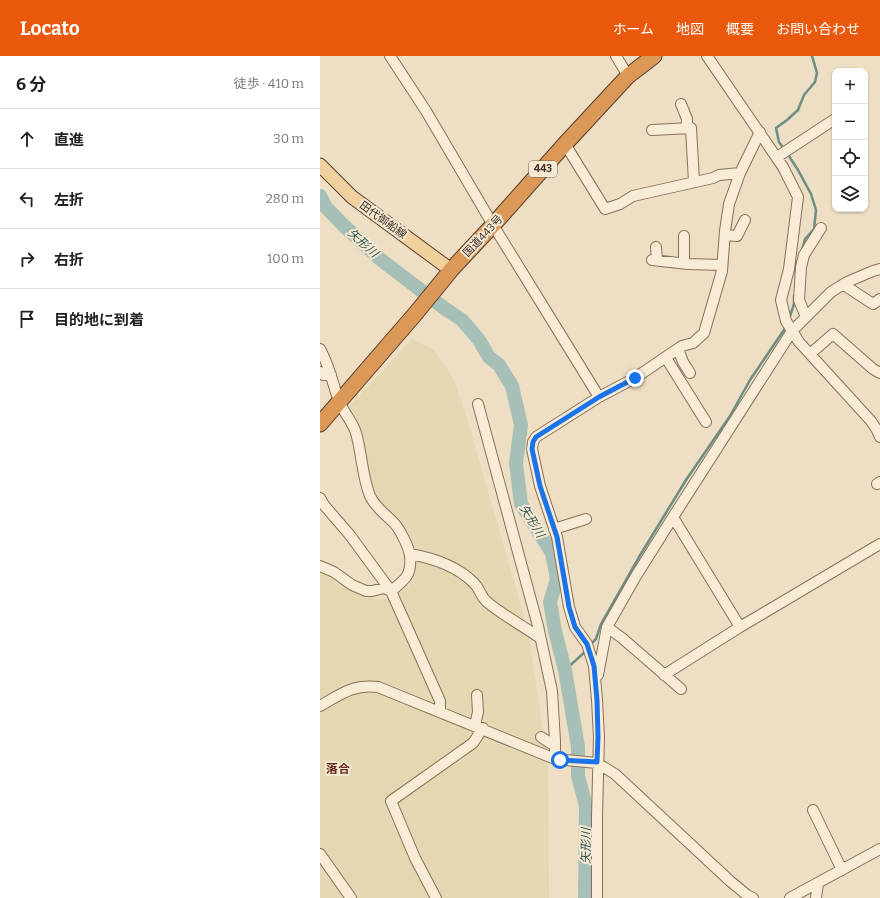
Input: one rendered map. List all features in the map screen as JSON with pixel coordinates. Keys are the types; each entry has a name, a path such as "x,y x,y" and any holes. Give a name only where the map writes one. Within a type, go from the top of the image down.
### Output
{"highway":[{"name":"国道443号","path":"320,424 416,313 451,270 565,144 628,76 654,56"}],"main road":[{"name":"田代御船線","path":"320,165 352,197 451,270"}],"street":[{"path":"390,56 426,111 493,225 599,397"},
{"path":"616,56 628,76"},
{"path":"707,56 777,157 798,197 789,269 781,300 786,321 799,342 877,425 880,437"},
{"path":"681,104 687,119 687,129"},
{"path":"777,157 832,121"},
{"path":"652,130 691,128 694,182"},
{"path":"597,898 595,762 598,737 594,666 587,644 575,627 569,607 557,537 540,486 532,449 533,442 536,437 599,397 635,378 682,346 693,343 704,333 722,265 729,204 740,173 760,132"},
{"path":"565,144 605,209 620,204 633,196 713,178 719,175 740,173"},
{"path":"725,235 737,236 745,220"},
{"path":"806,317 800,300 804,255 821,228"},
{"path":"684,236 684,263"},
{"path":"656,247 655,260 722,265"},
{"path":"596,689 607,627 636,576 792,331 831,292 844,284 880,269"},
{"path":"844,284 878,304"},
{"path":"810,354 833,334 873,369 880,372"},
{"path":"320,349 328,363 339,402 356,432 364,476 371,498 376,505 394,522 410,554 411,568 406,579 391,591"},
{"path":"678,349 683,362 690,373"},
{"path":"666,358 706,422"},
{"path":"320,372 323,375 331,375"},
{"path":"478,404 540,638 552,691 557,759"},
{"path":"320,498 324,505 349,534 391,591 440,701 440,711"},
{"path":"673,517 740,627"},
{"path":"554,529 586,519"},
{"path":"664,675 740,627 880,544"},
{"path":"410,554 427,557 462,572 475,584 484,600 540,638"},
{"path":"320,566 334,572 352,585 366,591 384,588 391,591"},
{"path":"607,627 682,689"},
{"path":"320,706 348,690 367,685 378,687 557,759 595,762 615,774 730,881 753,898"},
{"path":"436,898 415,858 391,801 473,743 479,727 477,696"},
{"path":"541,737 555,746"},
{"path":"813,810 842,870"},
{"path":"790,898 880,849"},
{"path":"320,854 351,898"},
{"path":"816,898 818,883"}],"shaded area":[{"path":"412,339 434,350 453,378 467,418 528,631 548,766 549,898 320,898 320,572 377,599 389,598 409,586 418,560 400,522 374,494 360,433 349,407"}],"waterway":[{"path":"784,149 779,142 776,128 798,110 804,95 815,82 817,73 812,56"},
{"path":"787,153 811,194 816,210 814,229 805,239 802,250"},
{"name":"矢形川","path":"320,196 325,206 343,225 380,259 462,320 479,340 489,357 499,365 512,386 521,425 516,463 521,504 552,553 557,579 550,602 555,631 565,670 578,747 578,776 586,806 585,898"},
{"path":"789,319 794,304 794,296"},
{"path":"590,645 596,639 601,624 639,557 686,480 730,416 750,380 786,327"},
{"path":"565,670 586,651"}],"district":[{"name":"落合","path":"338,769"}],"route":[{"path":"560,760 597,762 597,700 594,666 587,644 575,627 569,607 557,537 540,486 532,449 533,442 536,437 599,397 635,378"}]}
